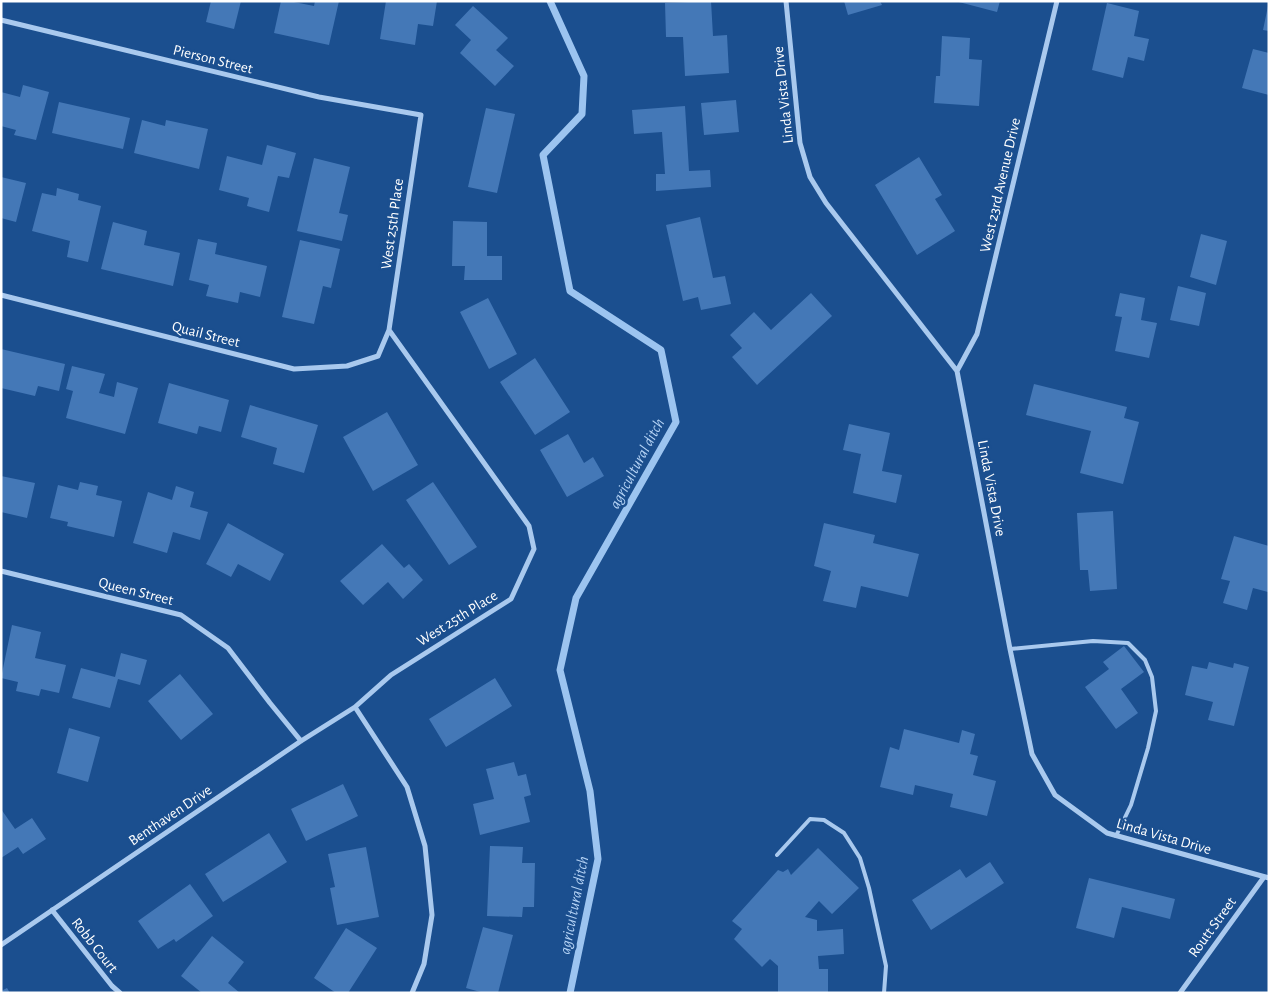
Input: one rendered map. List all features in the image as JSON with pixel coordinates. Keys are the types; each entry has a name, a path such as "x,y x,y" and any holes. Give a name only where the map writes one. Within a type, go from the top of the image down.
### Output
{"street":[{"name":"Linda Vista Drive","path":"786,1 800,143 810,177 826,203 957,371 1010,650 1032,754 1055,795 1108,833 1266,877"},
{"name":"West 23rd Avenue Drive","path":"957,371 977,334 1057,1"},
{"name":"Pierson Street","path":"1,20 318,98 421,115"},
{"name":"West 25th Place","path":"355,707 391,675 511,599 534,549 529,526 389,330 421,115"},
{"name":"Quail Street","path":"1,295 294,369 347,366 378,356 389,330"},
{"name":"Queen Street","path":"1,571 181,616 228,648 301,741"},
{"name":"Benthaven Drive","path":"1,945 301,741 355,707"},
{"path":"355,707 407,787 425,846 432,915 424,964 412,993"},
{"name":"Routt Street","path":"1180,993 1266,877"},
{"name":"Robb Court","path":"52,910 112,986 120,993"}],"lane":[{"path":"1010,650 1093,642 1128,643 1145,660 1152,677 1156,711 1148,748 1131,805 1116,836"},
{"path":"777,855 810,819 824,820 844,834 860,858 870,888 886,966 884,993"}],"building":[{"path":"211,1 241,1 234,29 206,22"},
{"path":"281,1 314,6 315,1 339,1 329,45 274,33"},
{"path":"386,1 437,1 433,26 418,24 415,45 380,39"},
{"path":"711,1 713,36 727,35 729,73 685,76 683,37 666,37 665,3"},
{"path":"844,1 880,1 882,5 848,15"},
{"path":"955,1 1000,1 997,12"},
{"path":"1107,3 1139,11 1134,36 1149,39 1144,61 1128,57 1123,78 1092,70"},
{"path":"473,6 508,38 496,50 514,66 495,86 460,53 471,40 455,25"},
{"path":"1269,6 1269,31 1263,30"},
{"path":"942,36 970,38 969,59 982,60 979,106 934,103 936,76 940,76"},
{"path":"1253,49 1269,53 1269,95 1242,88"},
{"path":"23,85 49,92 36,140 14,135 16,130 1,126 1,92 20,97"},
{"path":"736,100 739,132 704,135 701,103"},
{"path":"59,102 130,118 123,149 52,133"},
{"path":"685,106 689,171 710,170 711,187 656,191 656,174 665,174 662,132 634,134 632,110"},
{"path":"486,108 515,114 497,193 468,187"},
{"path":"142,120 165,126 166,120 208,129 199,169 134,153"},
{"path":"267,145 296,153 289,178 278,176 269,212 247,206 249,198 219,190 227,156 262,165"},
{"path":"919,157 942,195 935,199 955,231 917,255 875,185"},
{"path":"314,158 350,167 339,213 348,215 342,241 297,231"},
{"path":"1,177 26,183 16,222 1,218"},
{"path":"57,188 79,194 78,200 101,206 88,262 67,257 70,241 32,231 42,193 56,196"},
{"path":"700,217 713,278 725,276 731,304 701,310 698,297 683,301 666,225"},
{"path":"453,221 487,222 487,256 502,256 502,280 464,280 465,266 452,266"},
{"path":"113,222 147,231 144,245 180,253 173,286 101,269"},
{"path":"1201,234 1227,241 1216,285 1190,277"},
{"path":"198,239 217,243 215,254 267,266 260,297 240,292 238,303 206,296 209,285 189,280"},
{"path":"300,240 340,249 331,288 323,286 314,324 282,317"},
{"path":"1178,286 1206,293 1199,326 1170,320"},
{"path":"811,293 832,316 757,385 732,357 742,348 730,335 754,312 771,330"},
{"path":"1120,293 1145,298 1141,320 1157,323 1149,358 1115,351 1122,317 1115,316"},
{"path":"488,298 517,354 489,369 460,312"},
{"path":"1,349 65,364 59,391 38,386 35,396 1,388"},
{"path":"535,358 570,412 535,435 500,382"},
{"path":"72,366 105,374 99,393 114,397 117,382 138,388 125,434 66,418 73,391 66,389"},
{"path":"169,383 229,400 221,432 199,426 197,434 158,423"},
{"path":"1034,384 1127,407 1124,418 1139,422 1123,484 1080,473 1091,431 1026,415"},
{"path":"250,405 318,425 304,473 273,464 277,448 241,437"},
{"path":"387,412 418,465 373,491 343,437"},
{"path":"849,424 890,433 882,471 902,475 896,503 853,493 861,454 843,450"},
{"path":"568,434 584,463 593,457 604,476 567,497 540,450"},
{"path":"1,476 35,483 27,518 1,512"},
{"path":"80,482 98,486 96,495 122,501 114,537 67,526 68,522 50,518 58,485 78,490"},
{"path":"433,482 477,547 449,565 406,500"},
{"path":"176,486 194,492 190,507 208,512 200,540 173,532 167,553 133,543 148,492 172,500"},
{"path":"1113,511 1117,589 1090,591 1088,570 1080,570 1077,513"},
{"path":"228,523 284,554 270,581 238,564 231,577 206,564"},
{"path":"824,523 875,535 873,543 919,554 908,597 861,586 856,608 823,601 831,571 814,566"},
{"path":"1234,536 1269,546 1268,592 1253,588 1247,610 1223,603 1230,581 1221,579"},
{"path":"382,544 404,568 409,564 423,580 403,599 388,582 363,605 340,581"},
{"path":"12,625 41,632 35,658 66,665 59,693 41,689 39,696 16,691 18,682 1,678"},
{"path":"1124,646 1144,672 1121,689 1138,713 1116,729 1085,687 1109,669 1103,662"},
{"path":"121,653 147,660 140,685 118,679 110,708 72,698 81,668 115,677"},
{"path":"1209,662 1233,668 1234,663 1249,667 1234,726 1208,720 1213,702 1185,695 1192,666 1207,669"},
{"path":"180,674 213,714 181,740 148,701"},
{"path":"495,678 512,706 446,747 429,719"},
{"path":"69,728 100,737 88,782 57,773"},
{"path":"904,729 959,743 962,730 975,734 970,754 978,756 973,775 996,781 987,816 950,807 953,794 915,785 913,795 880,787 890,747 899,750"},
{"path":"514,762 518,776 526,774 531,795 524,797 530,822 480,835 473,804 494,799 486,769"},
{"path":"343,784 358,816 306,841 291,809"},
{"path":"1,809 15,829 32,818 46,839 23,854 18,847 1,858"},
{"path":"269,833 287,862 223,902 205,874"},
{"path":"490,846 523,847 522,863 535,863 534,907 523,907 522,917 487,916"},
{"path":"366,847 379,917 337,925 330,888 335,887 328,854"},
{"path":"818,848 859,888 832,914 819,901 805,917 817,920 817,931 843,929 844,954 818,956 819,969 828,969 828,993 778,993 778,966 770,959 762,967 734,939 742,929 732,921 778,870 783,872 788,869 791,875"},
{"path":"990,862 1004,883 931,930 912,900 960,869 966,878"},
{"path":"1089,878 1175,899 1170,919 1122,907 1114,938 1076,928"},
{"path":"190,884 213,916 176,942 174,939 158,949 138,921"},
{"path":"483,927 513,935 498,993 484,993 466,988"},
{"path":"346,928 377,948 348,993 336,993 314,978"},
{"path":"212,936 244,962 228,983 240,993 202,993 181,976"},
{"path":"7,988 10,993 1,993 1,991"}],"waterway":[{"name":"agricultural ditch","path":"550,1 584,76 582,114 543,155 570,291 661,350 676,422 576,598 560,670 590,791 598,859 570,993"}]}
